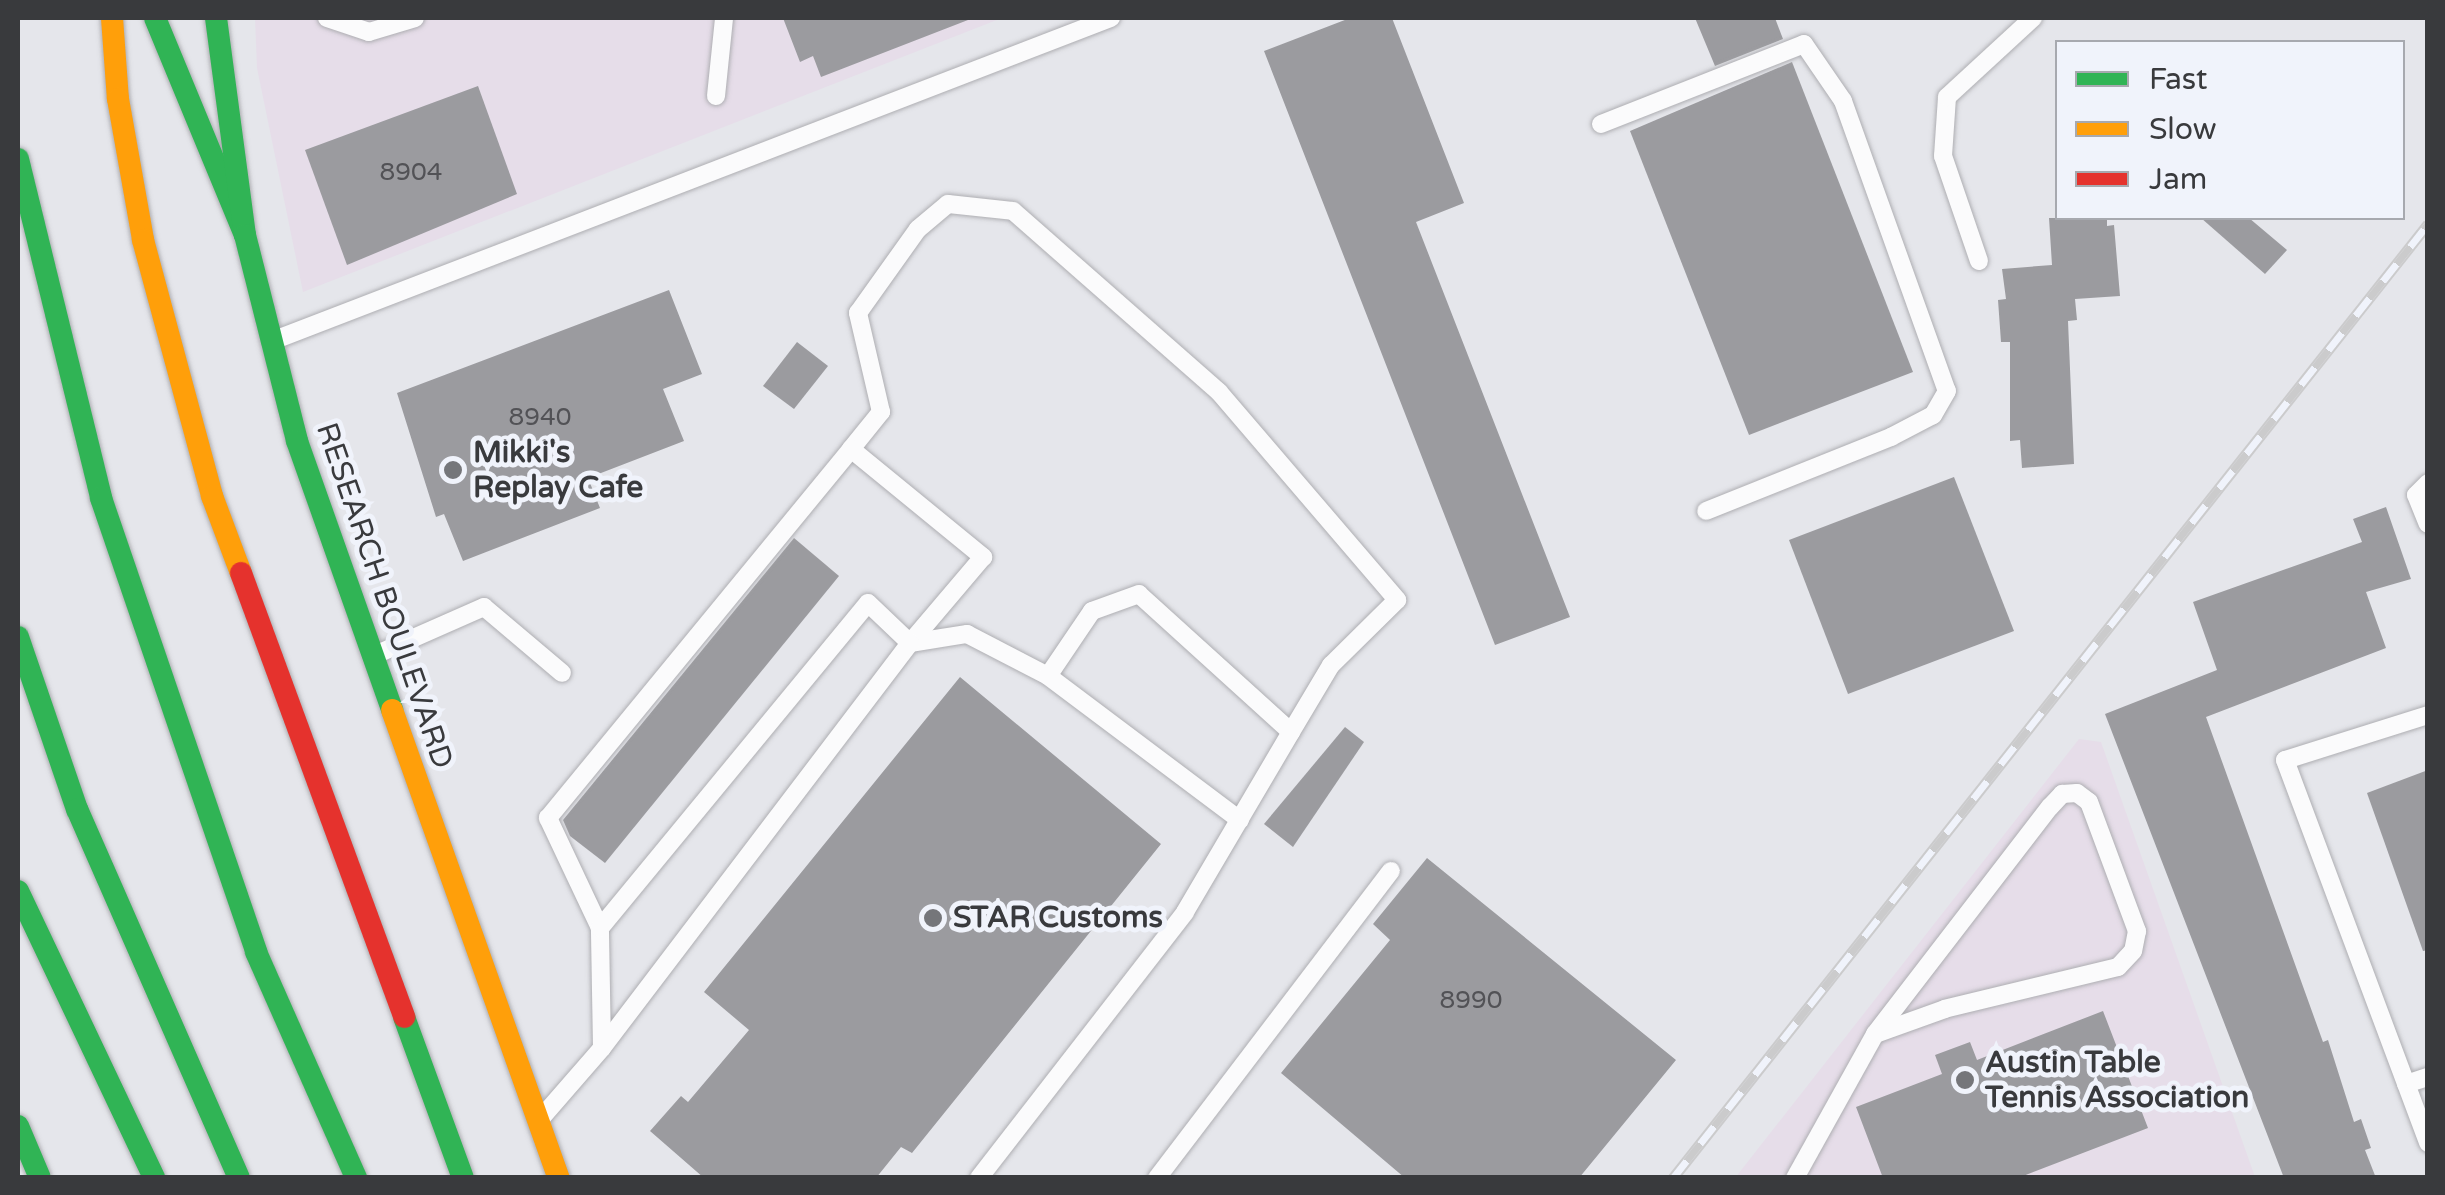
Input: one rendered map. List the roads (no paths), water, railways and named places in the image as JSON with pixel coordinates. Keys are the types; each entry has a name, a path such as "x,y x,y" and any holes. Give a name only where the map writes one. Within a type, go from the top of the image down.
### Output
{"main road":[{"path":"112,18 118,98 140,222 212,496 463,1178"},
{"path":"155,18 245,235"},
{"name":"RESEARCH BOULEVARD","path":"216,18 245,235 271,341 370,657 560,1178"},
{"path":"18,159 101,498 256,952 356,1178"},
{"path":"18,638 77,810 239,1178"},
{"path":"18,891 154,1178"},
{"path":"18,1126 40,1178"}],"lane":[{"path":"327,18 369,32 415,18"},
{"path":"716,96 724,18"},
{"path":"271,341 1111,18"},
{"path":"1979,261 1943,156 1940,128 1947,98 2033,18"},
{"path":"1601,124 1804,44 1843,101 1947,391 1933,415 1891,437 1706,511"},
{"path":"602,1048 600,928 548,818 881,412 858,312 918,229 948,204 1013,211 1219,392 1397,600 1331,666 1185,912 979,1178"},
{"path":"539,1121 602,1048 910,643 984,557 851,448"},
{"path":"2428,483 2416,495 2428,524"},
{"path":"1048,676 1092,611 1139,594 1291,732"},
{"path":"600,928 868,603 910,643"},
{"path":"370,657 484,607 562,673"},
{"path":"910,643 967,634 1048,676 1240,820"},
{"path":"2428,715 2285,760 2428,1143"},
{"path":"1795,1178 1793,1171 1875,1034 2050,807 2062,794 2078,793 2089,802 2137,931 2118,967 1945,1010 1875,1034"},
{"path":"1157,1178 1391,871"},
{"path":"2406,1084 2428,1076"}],"railway":[{"path":"1673,1178 2428,224"}],"place":[{"name":"Mikki's Replay Cafe","path":"453,470"},
{"name":"STAR Customs","path":"933,918"},
{"name":"Austin Table Tennis Association","path":"1965,1080"}]}
